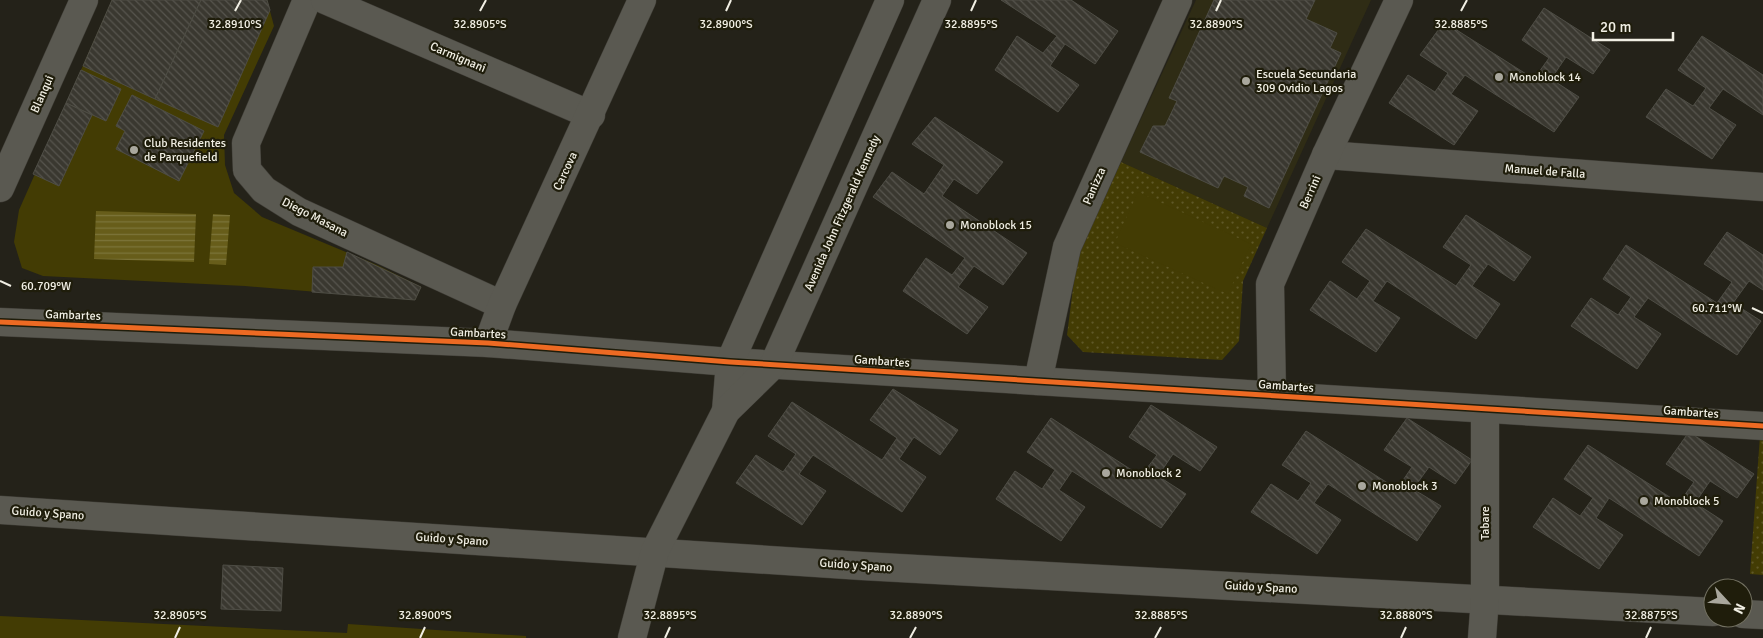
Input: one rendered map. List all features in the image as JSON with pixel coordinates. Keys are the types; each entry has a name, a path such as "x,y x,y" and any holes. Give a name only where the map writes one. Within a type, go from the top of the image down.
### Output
{"street":[{"name":"Blanqui","path":"0,188 84,0"},
{"name":"Diego Masana","path":"307,0 246,144 247,170 264,190 299,212 502,305"},
{"name":"Carmignani","path":"325,0 591,115"},
{"name":"Carcova","path":"488,343 502,305 591,115 642,0"},
{"name":"Avenida John Fitzgerald Kennedy","path":"726,411 730,362 890,0"},
{"name":"Avenida John Fitzgerald Kennedy","path":"632,638 655,551 726,411 774,364 937,0"},
{"name":"Panizza","path":"1038,381 1067,247 1178,0"},
{"name":"Berrini","path":"1272,395 1270,284 1326,155 1399,0"},
{"name":"Manuel de Falla","path":"1326,155 1763,187"},
{"name":"Gambartes","path":"0,322 488,343 730,362 1763,426"},
{"name":"Tabare","path":"1482,638 1485,598 1485,409"},
{"name":"Guido y Spano","path":"0,510 655,551 862,566 1485,598 1703,611"}],"shaded area":[{"name":"Club Residentes de Parquefield","path":"112,0 267,0 274,26 224,135 225,165 234,193 262,217 377,265 421,287 415,300 245,286 43,276 22,268 14,242 19,210"},
{"name":"Escuela Secundaria 309 Ovidio Lagos","path":"1196,0 1371,0 1267,228 1121,162"},
{"path":"1121,162 1267,228 1243,281 1239,341 1222,360 1083,352 1067,335 1077,257"},
{"path":"1138,192 1251,244 1228,294 1115,243"},
{"path":"96,211 196,214 194,262 94,259"},
{"path":"213,214 230,215 226,265 209,264"},
{"path":"1761,422 1763,422 1763,575 1750,574"},
{"path":"0,616 347,633 348,624 526,636 526,638 0,638"}],"building":[{"path":"112,0 201,0 155,99 83,66"},
{"path":"201,0 267,0 270,10 218,127 155,99"},
{"path":"1001,0 1071,0 1118,31 1095,64 1065,44 1050,66 1079,85 1058,112 995,70 1017,36 1043,53 1057,36"},
{"name":"Escuela Secundaria 309 Ovidio Lagos","path":"1214,0 1315,0 1306,19 1337,33 1330,48 1341,53 1269,208 1244,196 1248,187 1224,176 1218,188 1140,152 1153,126 1165,126 1177,101 1169,98"},
{"name":"Monoblock 14","path":"1544,8 1610,50 1593,74 1566,57 1551,79 1579,97 1554,132 1465,75 1451,94 1478,111 1454,145 1389,103 1408,75 1435,92 1448,73 1420,55 1444,22 1534,79 1549,58 1522,40"},
{"path":"1702,36 1763,75 1763,115 1723,89 1709,108 1736,125 1712,159 1646,117 1666,89 1693,106 1706,88 1678,70"},
{"path":"81,70 121,89 106,121 66,103"},
{"path":"132,95 204,131 179,181 116,149 125,131 116,126"},
{"path":"66,103 92,115 59,186 33,174"},
{"name":"Monoblock 15","path":"935,117 1003,162 977,194 954,179 942,196 1027,253 1003,285 974,266 958,287 988,307 967,334 903,291 926,258 952,275 965,258 873,197 892,172 924,194 944,165 912,144"},
{"path":"1466,215 1531,257 1514,281 1488,264 1472,286 1500,304 1476,339 1387,281 1373,301 1400,318 1376,352 1310,310 1330,281 1357,299 1370,281 1342,262 1366,229 1456,286 1471,265 1443,247"},
{"path":"1727,232 1763,255 1763,290 1749,281 1733,303 1761,321 1737,355 1648,298 1634,317 1661,334 1637,369 1571,326 1591,298 1618,315 1631,297 1603,279 1626,245 1717,303 1732,282 1704,264"},
{"path":"347,252 421,287 415,300 312,292 313,267 343,267"},
{"path":"893,389 958,430 940,455 914,437 899,459 926,477 902,512 813,455 799,474 826,491 802,525 736,483 756,455 783,472 796,454 768,436 792,402 882,460 897,438 870,420"},
{"name":"Monoblock 2","path":"1151,405 1217,447 1200,471 1173,454 1158,476 1186,494 1161,528 1072,471 1059,490 1085,507 1061,541 996,499 1015,471 1042,489 1055,470 1027,452 1051,418 1141,476 1157,455 1129,437"},
{"name":"Monoblock 3","path":"1407,418 1472,460 1455,484 1429,467 1413,489 1441,506 1417,541 1328,484 1314,503 1341,520 1317,554 1251,512 1271,484 1298,501 1311,483 1282,465 1306,431 1397,489 1412,467 1384,450"},
{"name":"Monoblock 5","path":"1689,432 1754,474 1737,498 1710,481 1695,503 1723,521 1699,556 1609,498 1596,518 1623,535 1599,569 1533,527 1553,498 1580,516 1593,498 1564,479 1588,445 1679,503 1694,482 1666,464"},
{"path":"223,565 283,568 281,611 221,609"}],"cycle path":[{"path":"0,322 488,343 730,362 1763,426"}],"place":[{"name":"Monoblock 14","path":"1499,77"},
{"name":"Escuela Secundaria 309 Ovidio Lagos","path":"1246,81"},
{"name":"Club Residentes de Parquefield","path":"134,150"},
{"name":"Monoblock 15","path":"950,225"},
{"name":"Monoblock 2","path":"1106,473"},
{"name":"Monoblock 3","path":"1362,486"},
{"name":"Monoblock 5","path":"1644,501"}]}
